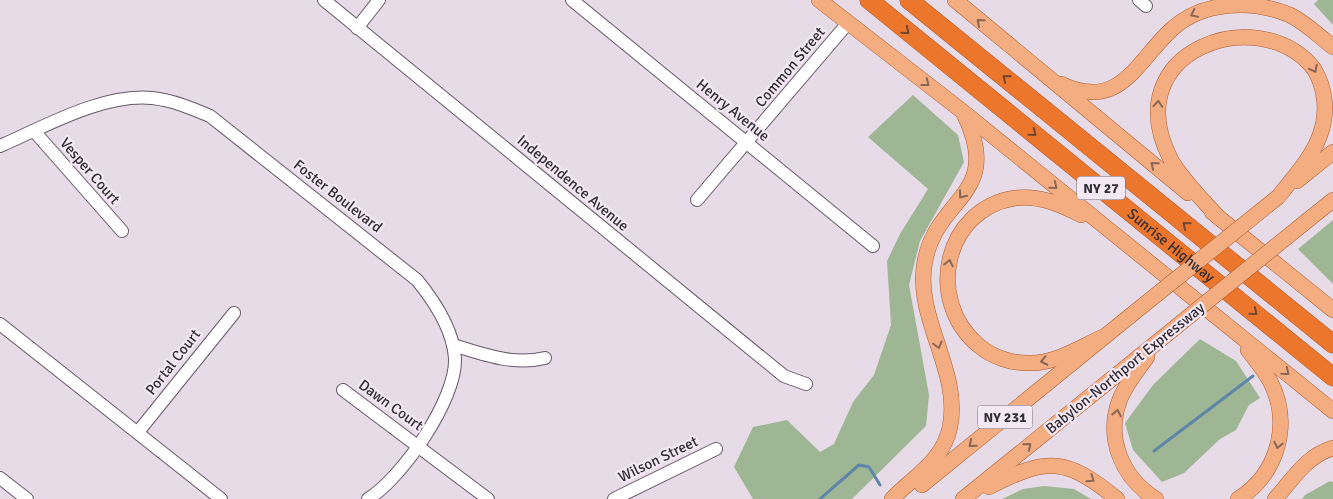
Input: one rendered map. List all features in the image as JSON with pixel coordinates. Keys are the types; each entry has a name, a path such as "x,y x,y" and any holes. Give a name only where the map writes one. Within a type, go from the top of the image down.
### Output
{"highway":[{"name":"Sunrise Highway","path":"869,0 1333,377"},
{"name":"Sunrise Highway","path":"909,0 1333,344"}],"main road":[{"name":"Sunrise Highway","path":"819,0 962,111 1234,331"},
{"path":"954,0 1044,76 1329,305"},
{"path":"1044,76 1075,90 1095,93 1109,90 1130,76 1179,23 1208,8 1231,3 1255,4 1279,10 1300,21 1333,47"},
{"path":"1219,218 1172,160 1162,137 1158,114 1162,82 1173,61 1189,44 1218,29 1240,25 1251,26 1285,38 1310,62 1320,83 1325,104 1320,136 1309,156 1278,197"},
{"path":"892,499 934,460 944,443 950,426 950,392 926,299 923,278 932,238 970,185 976,170 977,148 962,111"},
{"name":"NY 231","path":"904,499 1333,152"},
{"path":"1105,336 1057,358 1040,362 1015,362 996,357 980,347 961,327 952,309 947,280 952,251 966,226 989,208 1006,200 1025,198 1050,201 1107,228"},
{"name":"Babylon-Northport Expressway","path":"964,499 1332,202"},
{"path":"1234,331 1333,411"},
{"path":"1234,331 1271,382 1278,405 1280,426 1278,447 1271,465 1260,481 1238,499"},
{"path":"1156,499 1129,475 1120,458 1114,430 1117,409 1125,389 1161,339"},
{"path":"1275,499 1306,463 1317,454 1333,448"},
{"path":"964,499 1024,470 1051,465 1079,471 1117,499"}],"street":[{"name":"Independence Avenue","path":"324,0 784,376 806,384"},
{"path":"358,28 379,0"},
{"name":"Henry Avenue","path":"572,0 873,246"},
{"name":"Common Street","path":"697,200 748,143 848,23"},
{"name":"Foster Boulevard","path":"0,146 97,105 126,98 152,98 186,105 210,116 417,280 445,322 453,345 455,360 452,377 434,420 419,446 397,473 368,499"},
{"name":"Vesper Court","path":"34,131 122,231"},
{"name":"Portal Court","path":"138,432 234,313"},
{"path":"0,324 221,499"},
{"path":"453,345 508,360 531,361 545,358"},
{"name":"Dawn Court","path":"343,390 488,499"},
{"name":"Wilson Street","path":"614,499 716,449"},
{"path":"0,478 26,499"}],"green space":[{"path":"1318,0 1333,0 1333,25 1314,4"},
{"path":"913,95 958,135 964,162 920,241 909,285 929,395 926,426 852,499 753,499 734,467 753,427 787,420 820,452 834,444 853,402 874,375 891,325 887,261 900,234 928,189 868,137"},
{"path":"1333,220 1333,284 1298,249"},
{"path":"1200,339 1236,361 1260,398 1249,405 1236,430 1220,439 1184,473 1162,482 1133,450 1125,423 1153,385"},
{"path":"1330,481 1333,482 1333,499 1302,499 1305,495"},
{"path":"1044,486 1074,489 1091,499 1002,499 1023,489"}],"waterway":[{"path":"1154,451 1253,376"},
{"path":"820,499 859,465 869,467 880,485"}]}
